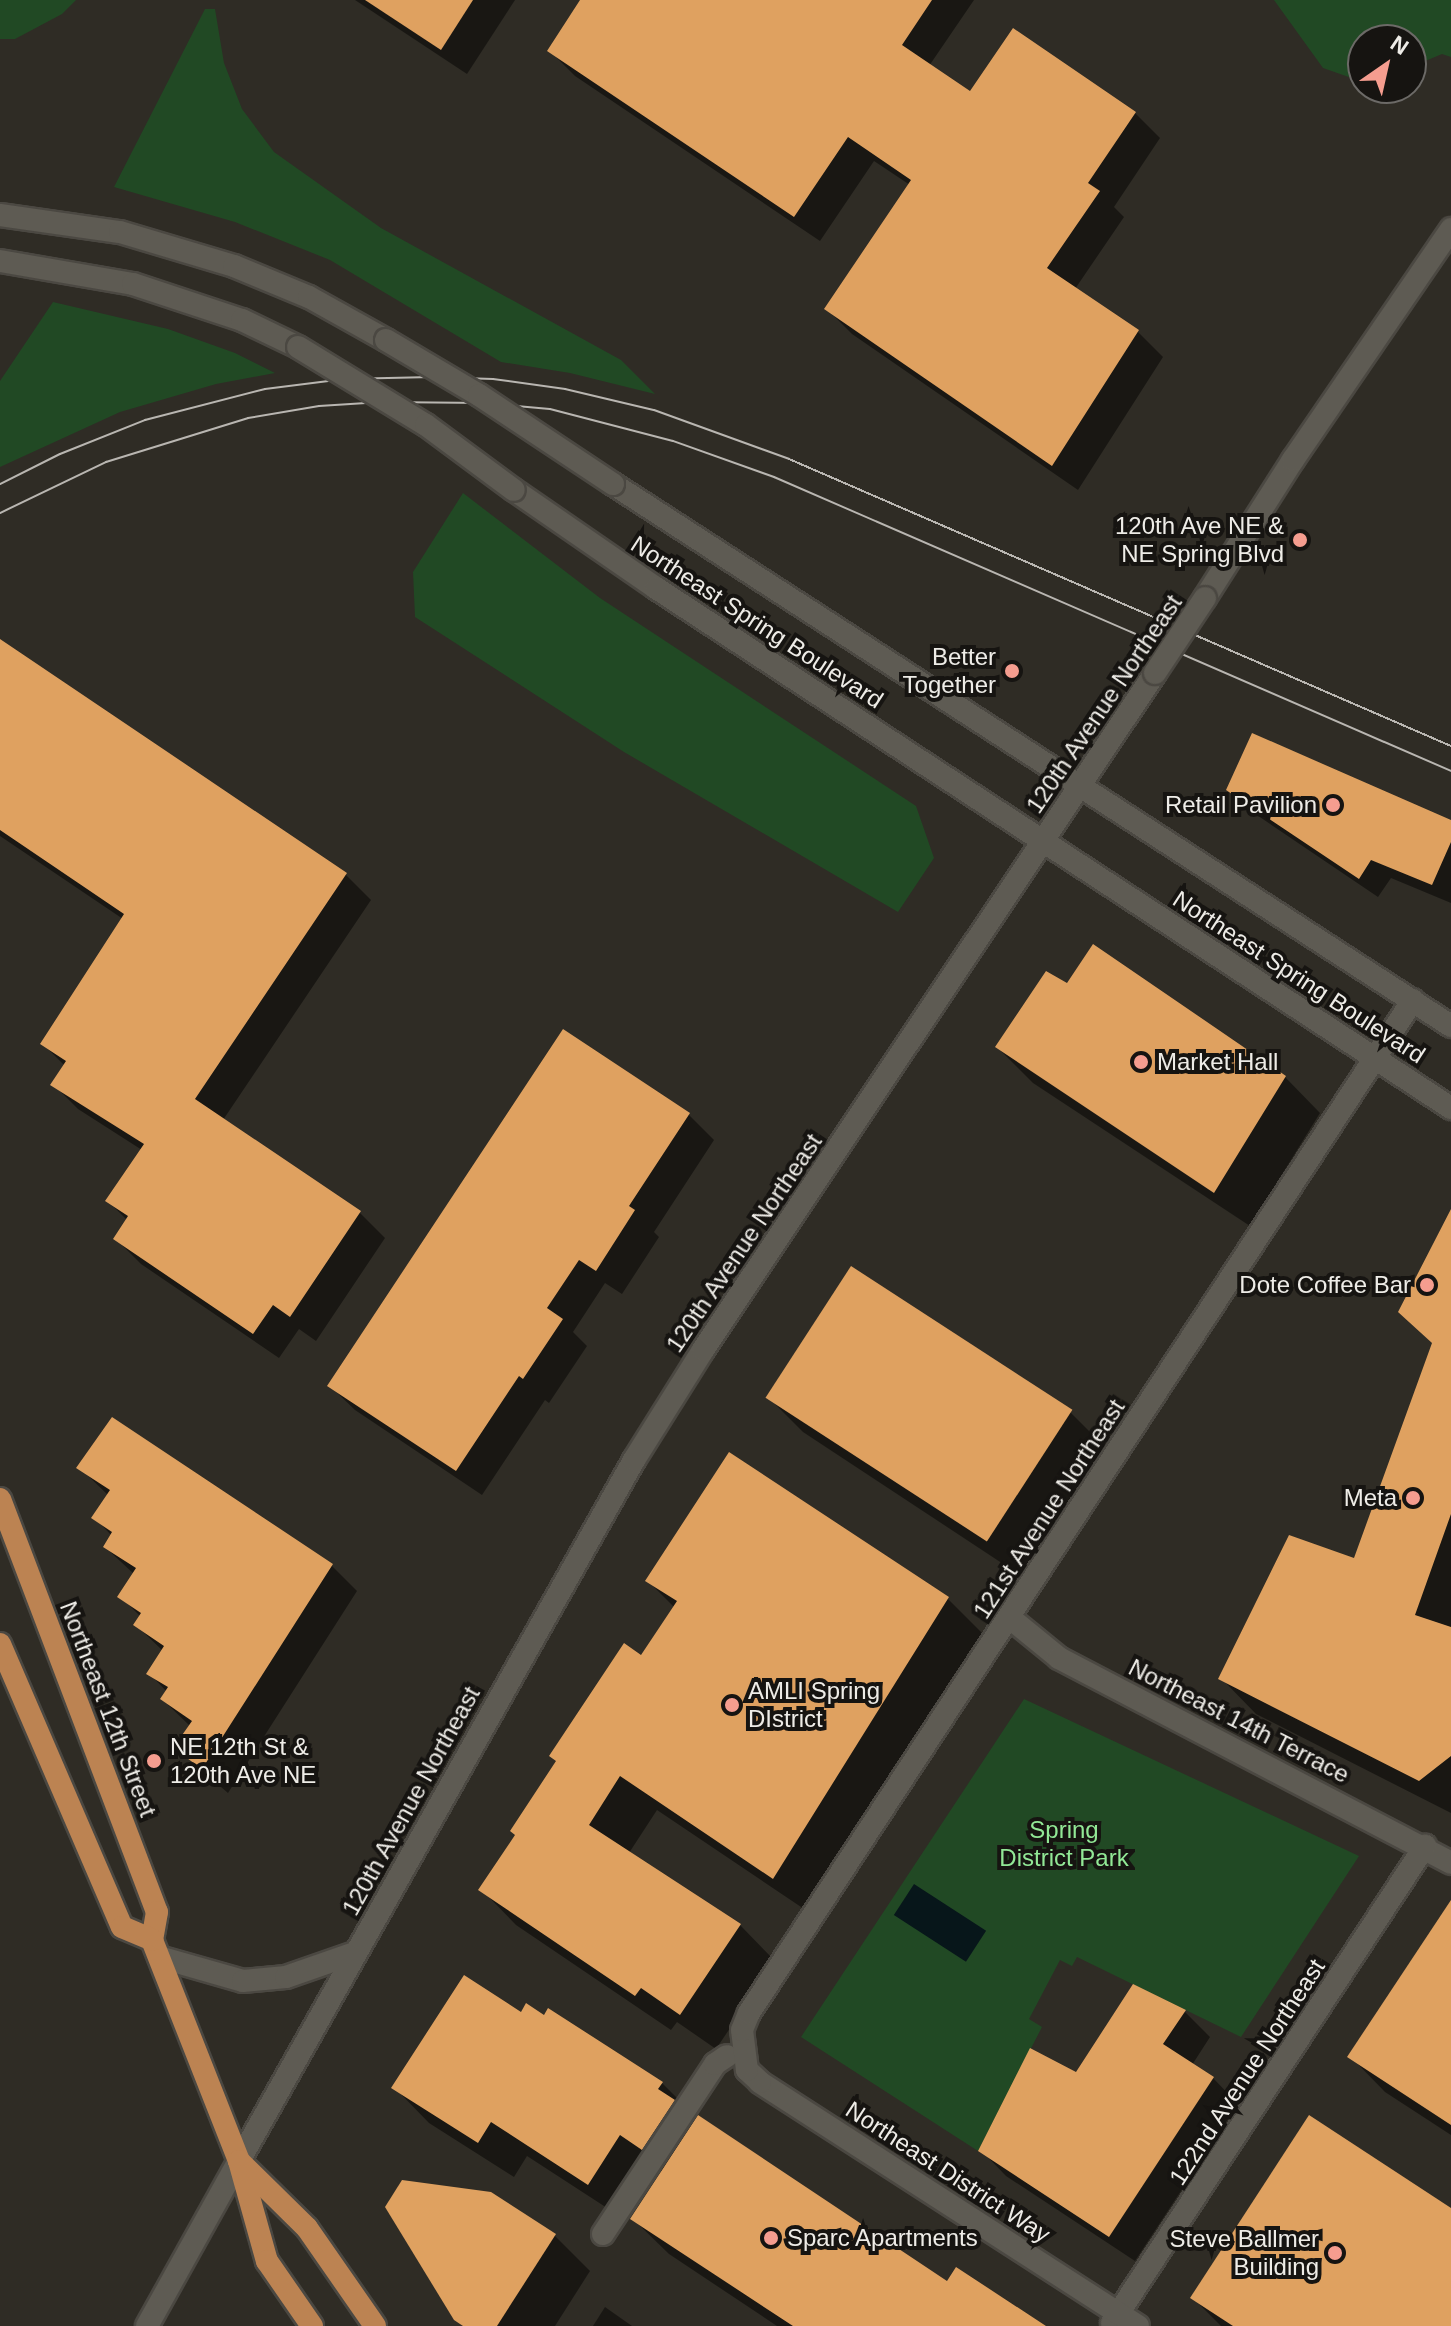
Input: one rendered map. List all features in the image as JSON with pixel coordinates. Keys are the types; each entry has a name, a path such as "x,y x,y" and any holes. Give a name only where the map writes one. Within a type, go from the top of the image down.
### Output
{"main road":[{"name":"Northeast 12th Street","path":"0,1499 157,1912 155,1949 239,2161 267,2261 312,2326"},
{"path":"0,1644 122,1927 155,1949"},
{"name":"Northeast 12th Street","path":"239,2161 307,2228 375,2326"}],"street":[{"name":"Northeast Spring Boulevard","path":"0,215 120,232 234,266 309,297 386,340 479,395 1451,1026"},
{"name":"120th Avenue Northeast","path":"147,2326 634,1460 703,1350 1205,598 1293,460 1451,229"},
{"name":"Northeast Spring Boulevard","path":"0,261 97,275 184,299 242,320 298,347 426,425 623,566 1451,1108"},
{"name":"121st Avenue Northeast","path":"735,2054 749,2013 1413,1000"},
{"name":"Northeast 14th Terrace","path":"1010,1618 1059,1658 1425,1846 1451,1863"},
{"name":"122nd Avenue Northeast","path":"1115,2320 1425,1846"},
{"path":"155,1949 243,1981 286,1977 355,1953"},
{"path":"603,2234 715,2064 735,2054"},
{"name":"Northeast District Way","path":"735,2054 760,2082 1115,2320 1138,2326"}],"green space":[{"path":"0,0 76,0 62,14 15,39 0,39"},
{"path":"1274,0 1451,0 1451,57 1442,54 1427,60 1427,24 1347,24 1347,76 1323,68"},
{"path":"205,9 215,9 224,63 242,109 274,152 381,228 621,360 655,394 570,373 501,362 330,260 235,222 114,187"},
{"path":"53,302 168,329 235,353 275,373 216,384 120,412 0,467 0,381"},
{"path":"463,493 600,598 916,806 934,858 898,912 624,752 415,617 413,572"},
{"name":"Spring District Park","path":"1024,1699 1359,1856 1241,2037 1077,1957 1072,1966 1060,1960 1029,2019 1042,2027 978,2151 801,2037"}],"shaded area":[{"path":"914,1884 986,1931 966,1962 894,1915"}],"building":[{"path":"365,0 473,0 441,50"},
{"path":"580,0 932,0 902,45 970,91 1013,28 1136,112 1088,183 1100,191 1047,268 1139,330 1052,466 824,309 911,180 848,137 794,217 547,51"},
{"path":"0,639 347,873 195,1099 361,1211 290,1317 273,1305 253,1334 113,1239 128,1216 105,1201 144,1144 50,1085 66,1061 40,1044 124,914 0,830"},
{"name":"Retail Pavilion","path":"1252,733 1451,820 1451,842 1432,885 1371,860 1359,879 1226,790"},
{"name":"Market Hall","path":"1093,944 1286,1076 1214,1193 995,1047 1046,971 1067,983"},
{"path":"563,1029 690,1113 629,1206 635,1210 596,1271 579,1260 547,1308 563,1319 523,1379 519,1376 456,1471 327,1386"},
{"name":"Meta","path":"1451,1209 1451,1514 1415,1615 1451,1627 1451,1756 1419,1781 1218,1679 1289,1535 1354,1558 1432,1343 1398,1312"},
{"path":"851,1266 1072,1410 987,1541 765,1398"},
{"path":"112,1417 333,1564 202,1769 173,1748 192,1721 160,1699 168,1687 146,1674 164,1646 133,1625 141,1613 117,1597 136,1568 103,1547 112,1532 91,1518 110,1490 76,1468"},
{"name":"AMLI Spring DIstrict","path":"729,1452 949,1597 773,1879 620,1776 589,1825 741,1924 680,2015 641,1988 635,1996 478,1890 515,1835 510,1831 556,1761 549,1756 624,1643 641,1655 677,1601 645,1581"},
{"path":"1451,1900 1451,2125 1347,2057"},
{"path":"464,1975 521,2012 526,2003 544,2015 548,2008 663,2082 658,2089 675,2100 642,2150 620,2135 588,2185 491,2122 478,2143 391,2088"},
{"path":"1133,1984 1186,2010 1163,2044 1214,2077 1109,2237 978,2151 1030,2048 1076,2072"},
{"name":"Sparc Apartments","path":"698,2115 947,2281 956,2267 1046,2326 793,2326 630,2219"},
{"name":"Steve Ballmer Building","path":"1309,2115 1451,2208 1451,2326 1233,2326 1190,2298"},
{"path":"402,2180 491,2192 556,2234 497,2326 463,2326 454,2320 385,2207"}],"tram line":[{"path":"0,484 60,454 145,420 265,389 344,379 432,377 493,379 565,389 654,410 789,459 1451,746"},
{"path":"0,513 106,462 248,418 319,406 382,402 485,403 550,409 673,441 774,477 1451,771"}],"place":[{"name":"120th Ave NE & NE Spring Blvd","path":"1300,540"},
{"name":"Better Together","path":"1012,671"},
{"name":"Retail Pavilion","path":"1333,805"},
{"name":"Market Hall","path":"1141,1062"},
{"name":"Dote Coffee Bar","path":"1427,1285"},
{"name":"Meta","path":"1413,1498"},
{"name":"AMLI Spring DIstrict","path":"732,1705"},
{"name":"NE 12th St & 120th Ave NE","path":"154,1761"},
{"name":"Sparc Apartments","path":"771,2238"},
{"name":"Steve Ballmer Building","path":"1335,2253"}]}
